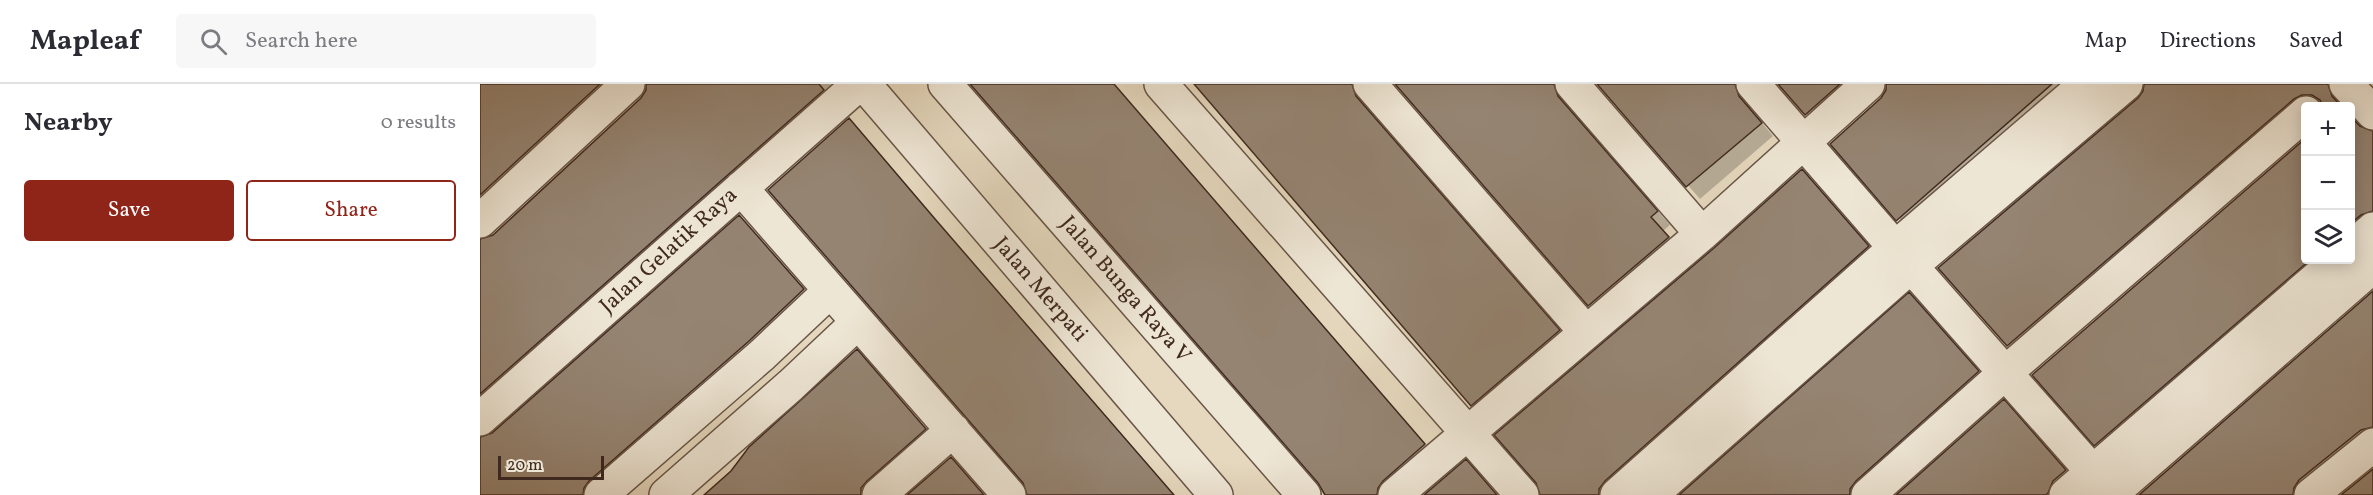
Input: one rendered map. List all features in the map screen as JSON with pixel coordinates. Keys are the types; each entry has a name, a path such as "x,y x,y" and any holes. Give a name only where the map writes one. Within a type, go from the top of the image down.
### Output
{"street":[{"path":"480,221 628,84"},
{"name":"Jalan Gelatik Raya","path":"480,419 861,84"},
{"name":"Jalan Merpati","path":"861,84 1216,495"},
{"name":"Jalan Bunga Raya V","path":"945,84 1304,495"},
{"path":"1161,84 1470,433 1522,495"},
{"path":"1370,84 1586,332"},
{"path":"1572,84 1702,234"},
{"path":"1753,84 2107,489"},
{"path":"1395,495 1702,234 1868,84"},
{"path":"2318,102 2339,84"},
{"path":"2346,84 2373,114"},
{"path":"1617,495 2104,88"},
{"path":"1868,495 2005,373 2301,117"},
{"path":"741,188 1009,495"},
{"path":"2355,245 2373,229"},
{"path":"1651,495 1903,257"},
{"path":"2066,495 2107,489 2265,342 2334,264"},
{"path":"2265,342 2373,266"},
{"path":"601,495 762,355 830,291"},
{"path":"666,495 791,385 858,322"},
{"path":"762,355 791,385"},
{"path":"879,495 953,430"},
{"path":"2311,495 2373,445"}],"building":[{"path":"480,84 600,84 480,195"},
{"path":"646,84 819,84 824,90 480,394 480,239 493,235 641,98 646,90"},
{"path":"970,84 1114,84 1425,444 1383,481 1378,488 1377,495 1325,495 1318,483"},
{"path":"1194,84 1352,84 1356,96 1560,330 1471,406"},
{"path":"1395,84 1554,84 1558,96 1658,211 1651,217 1669,237 1588,306"},
{"path":"1597,84 1735,84 1739,96 1762,123 1686,187"},
{"path":"1778,84 1840,84 1805,115"},
{"path":"1886,84 2052,84 1896,221 1830,144 1881,98 1886,90"},
{"path":"2144,84 2328,84 2332,96 2337,102 2321,102 2312,95 2302,95 2294,99 2007,346 1938,268 2138,98 2143,91"},
{"path":"849,118 1174,495 1027,495 1023,483 768,190"},
{"path":"2355,121 2360,126 2373,131 2373,211 2355,220"},
{"path":"2301,142 2301,264 2305,264 2094,446 2032,375"},
{"path":"1802,169 1869,246 1605,481 1599,489 1599,495 1540,495 1536,483 1494,435 1714,248"},
{"path":"739,215 804,289 749,341 589,481 584,488 583,495 480,495 480,437 492,433"},
{"path":"2373,291 2373,427 2361,430 2299,480 2293,495 2139,495"},
{"path":"1909,292 1979,371 1856,481 1850,489 1850,495 1679,495"},
{"path":"857,349 926,429 867,481 861,488 861,495 704,495 731,471 749,447"},
{"path":"2004,399 2066,470 2053,481 2046,495 1896,495"},
{"path":"951,457 984,495 907,495"},
{"path":"1466,459 1497,495 1424,495"},
{"path":"2373,469 2373,495 2341,495"}]}
